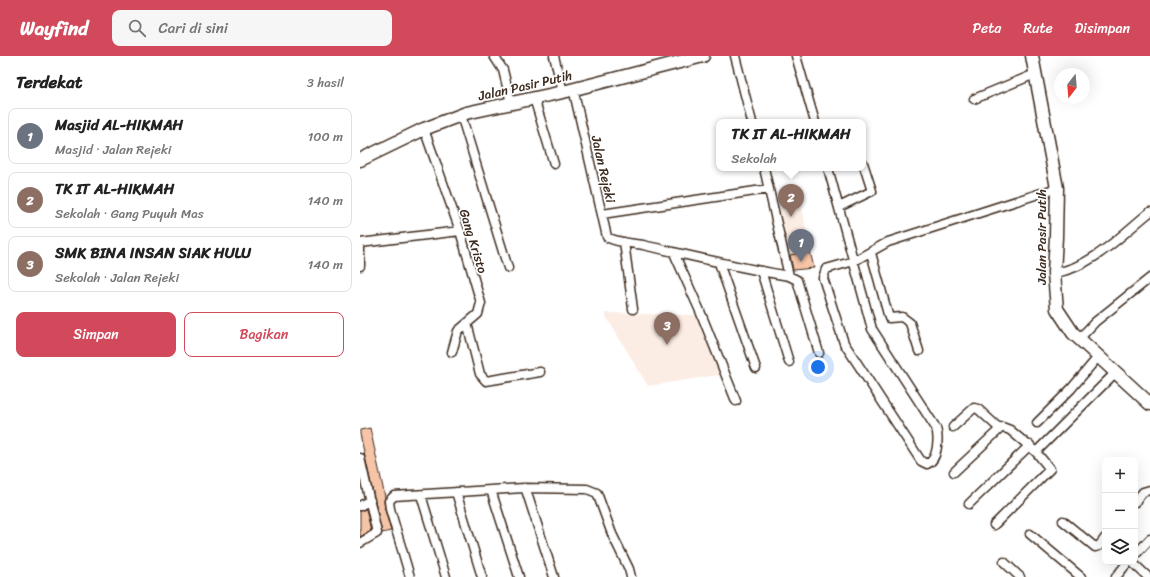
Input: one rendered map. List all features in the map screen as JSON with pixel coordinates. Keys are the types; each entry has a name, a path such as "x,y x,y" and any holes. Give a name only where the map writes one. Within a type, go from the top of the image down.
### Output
{"highway":[{"name":"Jalan Pasir Putih","path":"360,160 424,129 461,115 568,90 684,58 702,56"},
{"name":"Jalan Pasir Putih","path":"1032,56 1057,188 1054,273 1057,309 1064,322 1079,339 1150,404"}],"street":[{"path":"494,56 503,70 511,103"},
{"name":"Jalan Rejeki","path":"554,56 568,90 607,237 719,263 789,276"},
{"path":"735,56 751,119"},
{"path":"796,56 814,119"},
{"path":"974,99 1036,74"},
{"path":"534,98 554,164"},
{"path":"461,115 508,268"},
{"name":"Gang Kristo","path":"424,129 460,231 481,303 478,314 457,332 452,352"},
{"path":"765,171 789,276 799,283 819,353"},
{"path":"829,171 840,207 854,261 872,329 936,428 937,438 935,455 930,463 927,464 921,461 844,344 823,278 826,269 854,261 871,253 888,242 1057,188"},
{"path":"840,207 872,191 865,171"},
{"path":"602,214 769,189"},
{"path":"1054,273 1073,268 1093,257 1150,212"},
{"path":"360,266 360,243 460,231"},
{"path":"624,242 633,309"},
{"path":"674,253 700,310 736,401"},
{"path":"871,253 889,318 902,317 910,323 919,351"},
{"path":"719,263 756,368"},
{"path":"761,272 789,362"},
{"path":"1079,339 1095,322 1150,278"},
{"path":"467,323 480,374 486,381 540,372"},
{"path":"1036,423 1071,389 1098,357"},
{"path":"1036,452 1115,373"},
{"path":"953,427 974,408 978,409 1000,429"},
{"path":"954,472 1000,429 1006,427 1030,445 1050,469 994,525"},
{"path":"969,504 1030,445"},
{"path":"360,463 377,533 360,543"},
{"path":"524,488 526,490 554,577"},
{"path":"410,577 389,502 394,496 524,488 587,489 597,493 612,534 629,569 631,577"},
{"path":"491,490 519,577"},
{"path":"1138,498 1143,492 1150,490"},
{"path":"456,492 482,577"},
{"path":"422,494 446,577"},
{"path":"360,506 370,500"},
{"path":"1063,521 1095,547 1099,546 1102,542"},
{"path":"1030,534 1081,577"},
{"path":"1138,552 1150,539"},
{"path":"1004,562 1020,577"},
{"path":"1116,577 1126,565"},
{"path":"1135,565 1148,577"}],"shaded area":[{"path":"801,203 810,251 788,256 776,208"},
{"path":"604,313 698,315 725,374 648,386"}],"building":[{"path":"810,251 814,268 793,270 790,255"},
{"path":"370,428 385,497 385,510 391,531 382,533 360,434 360,430"},
{"path":"366,509 371,530 360,537 360,511"}],"place":[{"name":"TK IT AL-HIKMAH","path":"791,217"},
{"name":"Masjid AL-HIKMAH","path":"801,262"},
{"name":"SMK BINA INSAN SIAK HULU","path":"667,345"}]}
